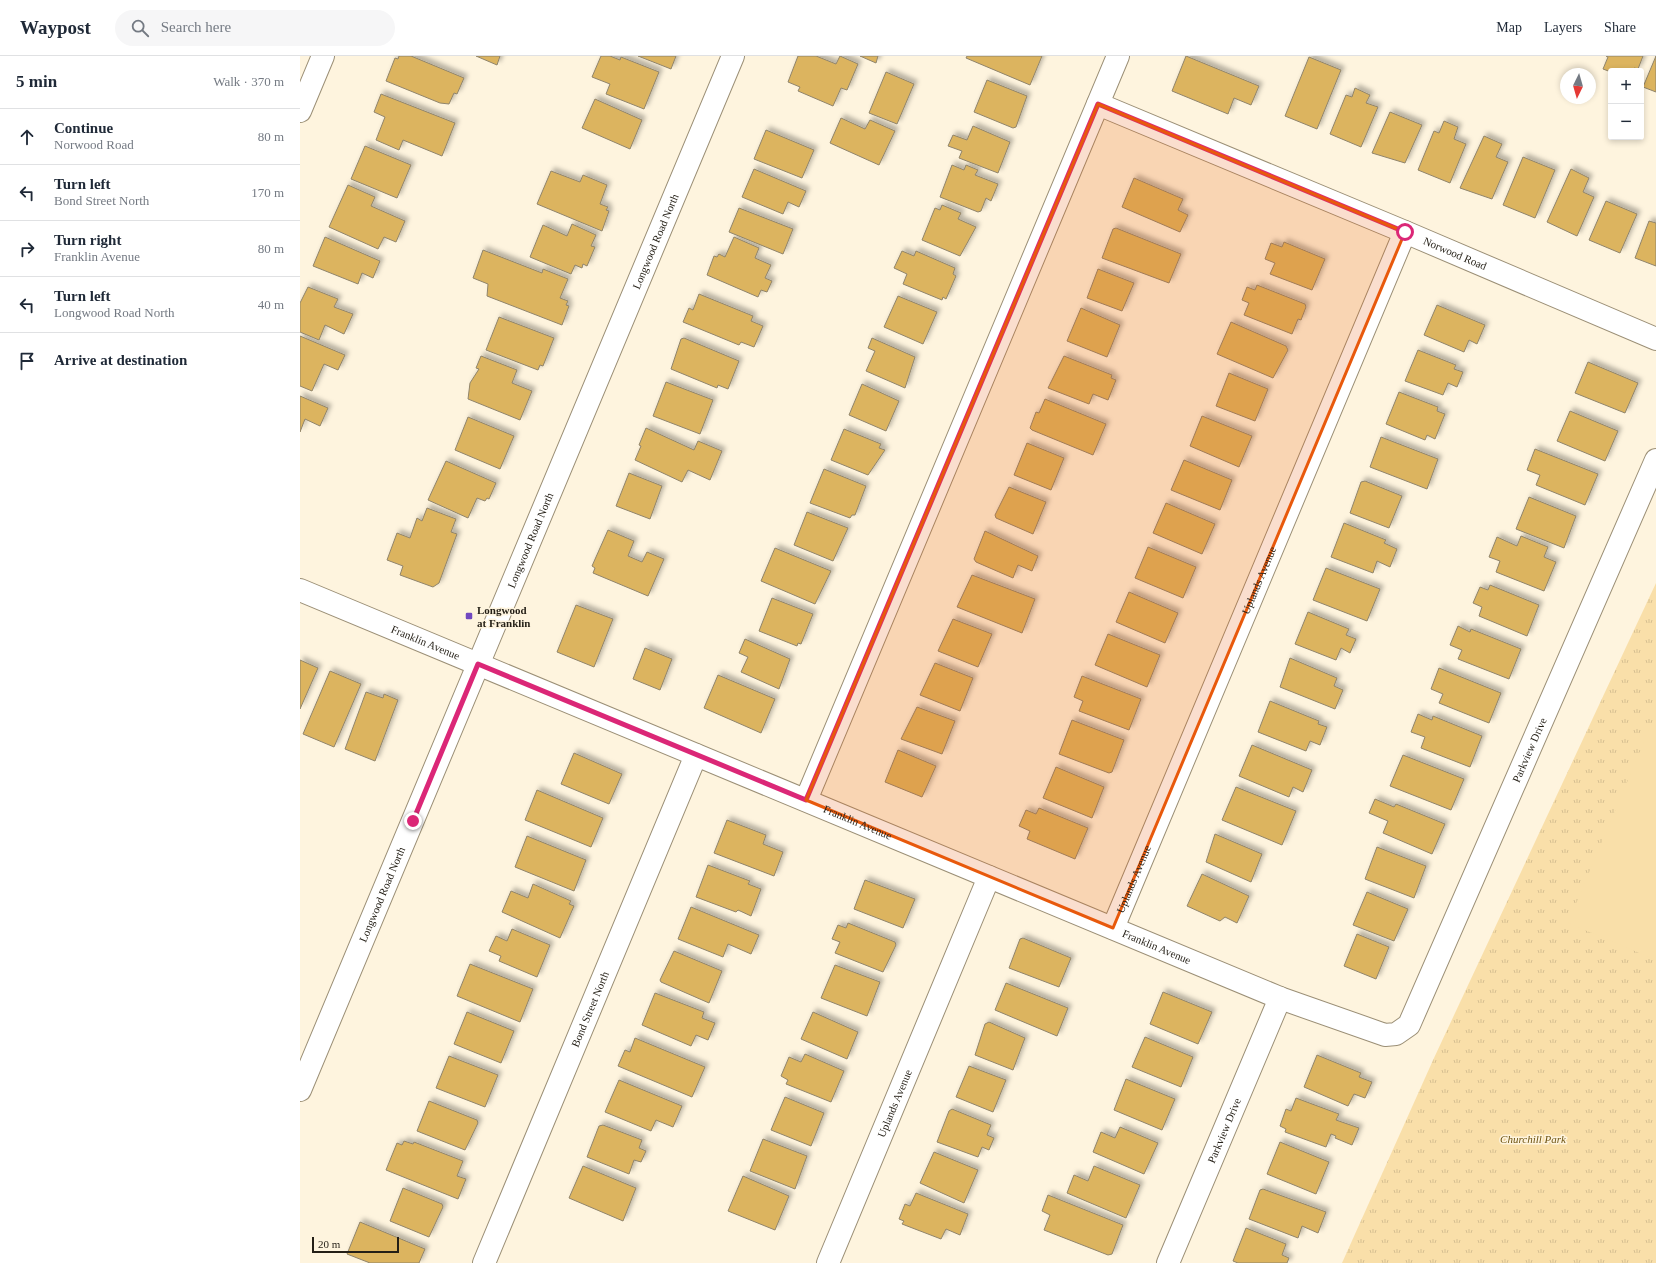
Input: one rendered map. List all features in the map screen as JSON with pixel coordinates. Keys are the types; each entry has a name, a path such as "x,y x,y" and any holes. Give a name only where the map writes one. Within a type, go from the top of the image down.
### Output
{"street":[{"path":"300,111 323,56"},
{"name":"Longwood Road North","path":"300,1090 733,56"},
{"path":"806,800 1118,56"},
{"name":"Norwood Road","path":"1098,104 1656,338"},
{"name":"Uplands Avenue","path":"1113,928 1405,232"},
{"name":"Parkview Drive","path":"1396,1034 1409,1025 1656,460"},
{"name":"Franklin Avenue","path":"300,590 1280,998 1385,1035 1396,1034"},
{"name":"Bond Street North","path":"484,1263 696,755"},
{"name":"Uplands Avenue","path":"828,1263 989,877"},
{"name":"Parkview Drive","path":"1168,1263 1171,1259 1280,998"}],"highlighted area":[{"path":"1098,104 1405,232 1113,928 806,800"}],"green space":[{"name":"Churchill Park","path":"1656,583 1656,1263 1342,1263 1434,1058"},
{"path":"1656,713 1656,960 1568,923"}],"building":[{"path":"399,56 411,56 464,78 457,94 454,93 449,104 440,103 386,81 395,58 398,59"},
{"path":"476,56 500,56 497,65"},
{"path":"601,56 610,56 620,60 621,57 659,72 644,109 606,94 610,84 592,77"},
{"path":"638,56 676,56 671,69"},
{"path":"798,56 816,56 836,64 840,56 858,64 847,90 841,88 833,106 798,91 800,87 788,82"},
{"path":"860,56 878,56 876,63"},
{"path":"967,56 1042,56 1030,85 966,58"},
{"path":"1186,56 1259,86 1251,105 1234,98 1228,114 1172,91"},
{"path":"1606,56 1643,56 1638,68 1608,68 1608,71 1603,69 1608,57"},
{"path":"1656,56 1656,92 1644,87"},
{"path":"1309,57 1341,70 1317,129 1285,116"},
{"path":"886,72 914,84 897,124 869,113"},
{"path":"987,80 1027,96 1016,127 1013,128 974,112"},
{"path":"1355,88 1370,95 1366,103 1378,107 1361,147 1330,134 1346,95 1352,97"},
{"path":"381,94 455,123 442,156 403,140 399,150 376,140 385,117 374,112"},
{"path":"595,99 642,120 630,149 582,128"},
{"path":"1390,112 1422,125 1405,163 1372,153"},
{"path":"841,118 865,129 870,120 895,131 879,165 830,143"},
{"path":"1444,121 1458,127 1454,139 1466,144 1450,183 1418,170 1434,131 1439,133"},
{"path":"973,126 1010,142 998,173 959,158 962,151 948,146 953,135 967,140"},
{"path":"766,130 814,150 802,178 754,159"},
{"path":"1484,136 1502,144 1496,157 1508,162 1492,199 1460,188"},
{"path":"365,146 411,165 397,198 351,179"},
{"path":"1523,157 1555,170 1535,218 1503,205"},
{"path":"952,165 964,170 966,165 978,170 975,175 998,184 991,201 986,198 981,211 978,212 940,197"},
{"path":"754,169 806,191 799,207 788,202 783,214 742,197"},
{"path":"1571,169 1589,178 1583,192 1594,197 1577,236 1547,222"},
{"path":"551,171 580,182 583,175 607,185 600,204 608,207 606,210 609,211 602,231 537,204"},
{"path":"1134,178 1183,199 1178,210 1188,215 1180,232 1122,207"},
{"path":"348,185 375,197 371,206 405,221 396,242 384,237 378,249 329,227"},
{"path":"1606,201 1637,214 1620,253 1589,240"},
{"path":"942,205 961,213 958,219 976,227 960,256 922,240 935,208 940,210"},
{"path":"739,208 793,229 783,254 729,232"},
{"path":"1649,221 1656,223 1656,266 1635,258"},
{"path":"572,224 596,235 591,246 595,247 587,266 583,264 582,268 575,265 571,274 530,257 543,225 567,236"},
{"path":"1116,228 1181,254 1169,283 1102,258 1113,229"},
{"path":"325,237 380,261 373,278 362,273 358,284 313,266"},
{"path":"734,237 759,248 755,258 771,265 765,278 772,281 767,292 761,290 758,297 707,275 714,256 717,257 719,254 725,257"},
{"path":"1284,242 1325,259 1312,290 1270,274 1275,263 1265,259 1271,243 1282,247"},
{"path":"483,250 542,273 543,269 568,279 560,298 568,301 566,305 569,306 562,325 487,296 488,284 473,278"},
{"path":"902,251 914,256 916,251 955,268 953,274 956,276 946,299 943,297 942,300 903,284 907,274 894,268"},
{"path":"1098,269 1134,283 1122,311 1087,298"},
{"path":"1257,285 1305,304 1306,307 1301,320 1298,319 1292,334 1244,315 1249,303 1242,300 1247,287 1255,290"},
{"path":"308,287 338,299 334,307 353,314 344,334 325,325 319,340 300,332 300,303"},
{"path":"699,294 753,316 751,321 763,326 754,347 741,342 739,345 683,322 689,308 693,310"},
{"path":"898,296 937,312 923,344 884,327"},
{"path":"1437,305 1485,325 1477,344 1469,340 1464,352 1424,335"},
{"path":"1081,308 1120,325 1107,357 1067,341"},
{"path":"499,317 554,338 543,366 540,365 538,370 486,350"},
{"path":"1231,322 1286,346 1288,350 1273,378 1217,354"},
{"path":"300,336 345,355 338,370 324,364 312,391 300,386"},
{"path":"684,338 739,361 728,389 718,385 717,388 671,369 681,339"},
{"path":"872,338 915,357 905,388 866,371 875,351 868,348"},
{"path":"1418,350 1456,365 1454,369 1463,372 1457,387 1448,383 1443,395 1405,381"},
{"path":"481,356 517,370 512,383 532,391 520,420 468,399 470,383 479,369 476,368"},
{"path":"1064,356 1112,375 1111,378 1116,380 1108,400 1093,394 1089,404 1048,388"},
{"path":"1588,362 1638,383 1625,413 1575,393"},
{"path":"1229,373 1268,389 1255,421 1216,406"},
{"path":"666,382 713,400 700,434 653,416"},
{"path":"862,384 899,401 886,431 849,415"},
{"path":"1399,392 1438,407 1437,411 1445,414 1435,439 1427,435 1425,440 1386,424"},
{"path":"300,396 328,408 320,426 305,419 300,432"},
{"path":"1045,399 1106,424 1093,455 1030,428 1036,412 1039,413"},
{"path":"1570,411 1618,431 1605,461 1557,441"},
{"path":"1202,416 1252,436 1239,467 1190,446"},
{"path":"468,417 514,436 500,469 455,450"},
{"path":"646,428 694,450 698,441 722,451 710,480 688,470 682,482 635,460"},
{"path":"844,429 881,444 879,448 885,450 868,475 831,460"},
{"path":"1381,437 1438,459 1427,489 1370,467"},
{"path":"1027,443 1064,458 1051,490 1014,475"},
{"path":"1535,449 1598,474 1585,505 1536,485 1540,475 1527,470"},
{"path":"1184,460 1232,480 1220,510 1171,490"},
{"path":"446,461 496,483 489,499 487,498 485,501 477,498 468,518 428,500"},
{"path":"824,469 866,486 855,515 852,515 850,518 810,503"},
{"path":"629,473 662,486 650,519 616,506"},
{"path":"1365,481 1402,496 1389,528 1350,513 1361,482"},
{"path":"1009,487 1046,502 1033,534 996,518 995,515"},
{"path":"1529,497 1576,516 1564,548 1516,529"},
{"path":"1166,503 1215,524 1202,554 1153,533"},
{"path":"427,508 456,519 451,532 457,534 439,583 433,587 400,575 403,566 387,560 397,533 410,538 417,518 422,521"},
{"path":"807,512 848,528 833,561 794,545"},
{"path":"1344,523 1386,540 1384,543 1397,549 1390,567 1377,561 1373,573 1331,557"},
{"path":"608,530 634,541 628,556 642,562 647,552 664,559 648,596 593,573 595,568 592,566"},
{"path":"985,531 1038,556 1032,571 1018,565 1013,578 976,562 974,559"},
{"path":"1521,536 1548,547 1544,557 1556,562 1544,591 1496,572 1500,561 1489,557 1497,537 1517,546"},
{"path":"1148,547 1196,567 1183,598 1135,578"},
{"path":"775,548 831,571 815,604 761,581"},
{"path":"1326,568 1380,589 1367,621 1313,600"},
{"path":"972,575 1035,599 1022,633 957,607"},
{"path":"1490,585 1539,605 1527,636 1479,616 1482,607 1473,603 1480,587 1488,590"},
{"path":"1129,592 1178,613 1165,643 1116,622"},
{"path":"772,598 813,614 801,644 798,643 797,646 759,631"},
{"path":"576,605 613,619 594,667 557,652"},
{"path":"1308,612 1349,629 1346,635 1356,639 1350,653 1341,648 1336,660 1295,644"},
{"path":"953,619 992,634 978,667 938,651"},
{"path":"1458,626 1470,632 1471,629 1521,649 1509,679 1458,659 1462,650 1450,645"},
{"path":"1108,634 1160,655 1147,687 1095,665"},
{"path":"745,639 790,659 779,689 741,672 748,657 739,653"},
{"path":"645,648 672,659 660,690 633,679"},
{"path":"1290,658 1337,678 1334,686 1343,690 1335,709 1280,687"},
{"path":"300,660 318,668 300,709"},
{"path":"935,663 973,678 960,711 920,695"},
{"path":"1439,668 1501,693 1489,723 1439,703 1443,694 1431,689"},
{"path":"330,671 361,684 334,747 303,734"},
{"path":"718,675 775,699 761,733 704,708"},
{"path":"1082,676 1141,699 1129,730 1079,711 1083,701 1074,697"},
{"path":"366,692 383,698 384,694 398,700 375,761 345,749"},
{"path":"1270,701 1319,721 1318,724 1327,727 1320,745 1310,741 1306,751 1258,732"},
{"path":"917,707 955,721 942,754 901,739"},
{"path":"1418,714 1432,720 1433,716 1482,736 1470,767 1421,748 1425,737 1411,732"},
{"path":"1072,720 1124,740 1112,772 1109,773 1059,754"},
{"path":"1252,745 1312,770 1303,792 1293,787 1289,797 1239,776"},
{"path":"898,750 936,766 922,797 885,782"},
{"path":"574,753 622,774 609,804 561,784"},
{"path":"1403,755 1464,779 1451,810 1390,786"},
{"path":"1056,767 1104,787 1092,818 1043,798"},
{"path":"1236,787 1296,811 1282,845 1222,820"},
{"path":"537,790 603,818 591,847 525,820"},
{"path":"1375,799 1394,807 1396,804 1445,824 1432,854 1383,833 1388,821 1369,813"},
{"path":"1039,808 1088,828 1075,859 1027,839 1030,831 1019,826 1026,810 1036,814"},
{"path":"727,820 766,835 763,844 783,852 774,876 714,853"},
{"path":"1215,834 1262,854 1251,882 1206,862"},
{"path":"527,836 586,860 574,891 515,867"},
{"path":"1377,847 1426,866 1414,898 1365,879"},
{"path":"708,865 750,881 748,884 761,889 751,916 738,910 736,912 696,897"},
{"path":"1202,874 1249,896 1237,923 1225,917 1220,921 1187,906"},
{"path":"865,880 915,899 903,928 854,909"},
{"path":"533,884 571,901 569,904 574,906 560,938 502,912 511,891 528,898"},
{"path":"1367,892 1408,909 1394,941 1353,925"},
{"path":"691,907 759,935 751,954 728,944 723,957 678,939"},
{"path":"848,923 895,942 896,945 883,972 835,953 840,942 832,939 838,925 846,928"},
{"path":"512,929 550,945 537,977 499,961 501,956 489,951 496,936 507,941"},
{"path":"1357,934 1389,947 1376,979 1344,966"},
{"path":"1023,938 1071,958 1059,987 1009,968 1020,939"},
{"path":"674,951 722,971 709,1003 661,982 660,980"},
{"path":"470,964 533,989 520,1022 457,996"},
{"path":"835,965 880,982 867,1016 821,998"},
{"path":"1006,983 1068,1008 1057,1036 995,1010"},
{"path":"1163,992 1212,1012 1198,1044 1150,1024"},
{"path":"655,993 704,1012 702,1018 715,1023 708,1040 696,1035 691,1046 642,1025"},
{"path":"467,1012 514,1031 501,1063 454,1044"},
{"path":"813,1012 858,1032 847,1059 801,1039"},
{"path":"989,1022 1025,1038 1013,1070 975,1055 985,1024"},
{"path":"1145,1037 1193,1057 1181,1087 1132,1067"},
{"path":"635,1038 705,1067 692,1097 618,1066 625,1050 630,1052"},
{"path":"805,1054 844,1071 831,1102 786,1084 788,1080 781,1076 789,1057 801,1062"},
{"path":"1317,1055 1361,1073 1359,1077 1372,1082 1365,1098 1354,1094 1348,1106 1304,1087"},
{"path":"449,1056 498,1075 485,1107 436,1088"},
{"path":"969,1066 1006,1080 993,1112 956,1097"},
{"path":"1126,1079 1175,1099 1162,1130 1114,1110"},
{"path":"619,1080 682,1106 673,1127 656,1120 651,1131 605,1112"},
{"path":"785,1097 824,1113 811,1146 771,1130"},
{"path":"1296,1098 1339,1114 1336,1120 1359,1128 1352,1145 1335,1138 1336,1136 1331,1134 1326,1147 1285,1132 1286,1129 1280,1126 1286,1109 1291,1111"},
{"path":"429,1101 477,1120 478,1123 465,1150 417,1131"},
{"path":"952,1109 991,1125 987,1135 994,1138 989,1150 982,1147 978,1157 937,1142 949,1111"},
{"path":"603,1125 642,1140 639,1148 646,1151 641,1162 634,1160 629,1174 587,1157 599,1126"},
{"path":"1120,1127 1158,1143 1144,1174 1093,1152 1101,1132 1115,1138"},
{"path":"763,1139 807,1156 795,1189 750,1171"},
{"path":"404,1141 413,1144 414,1142 463,1161 457,1176 466,1179 458,1199 386,1170 397,1143 402,1145"},
{"path":"1280,1142 1329,1162 1316,1194 1267,1174"},
{"path":"934,1152 978,1170 964,1203 920,1183"},
{"path":"583,1166 636,1188 623,1221 569,1198"},
{"path":"1094,1166 1140,1185 1126,1218 1067,1193 1074,1175 1088,1181"},
{"path":"743,1176 789,1196 775,1230 728,1211"},
{"path":"403,1188 442,1204 443,1207 429,1237 390,1221"},
{"path":"1263,1189 1326,1212 1318,1233 1302,1226 1298,1238 1249,1219 1260,1190"},
{"path":"916,1193 968,1214 960,1235 946,1229 941,1239 902,1224 904,1221 899,1219 905,1204 910,1206"},
{"path":"1048,1195 1123,1225 1112,1254 1108,1255 1044,1230 1050,1215 1042,1211"},
{"path":"360,1222 425,1249 419,1263 370,1263 347,1254"},
{"path":"1246,1228 1286,1244 1282,1255 1289,1258 1287,1263 1238,1263 1233,1261"}],"place":[{"name":"Longwood at Franklin","path":"469,616"}],"route":[{"path":"413,821 478,664 806,800 1098,104 1405,232"}]}
